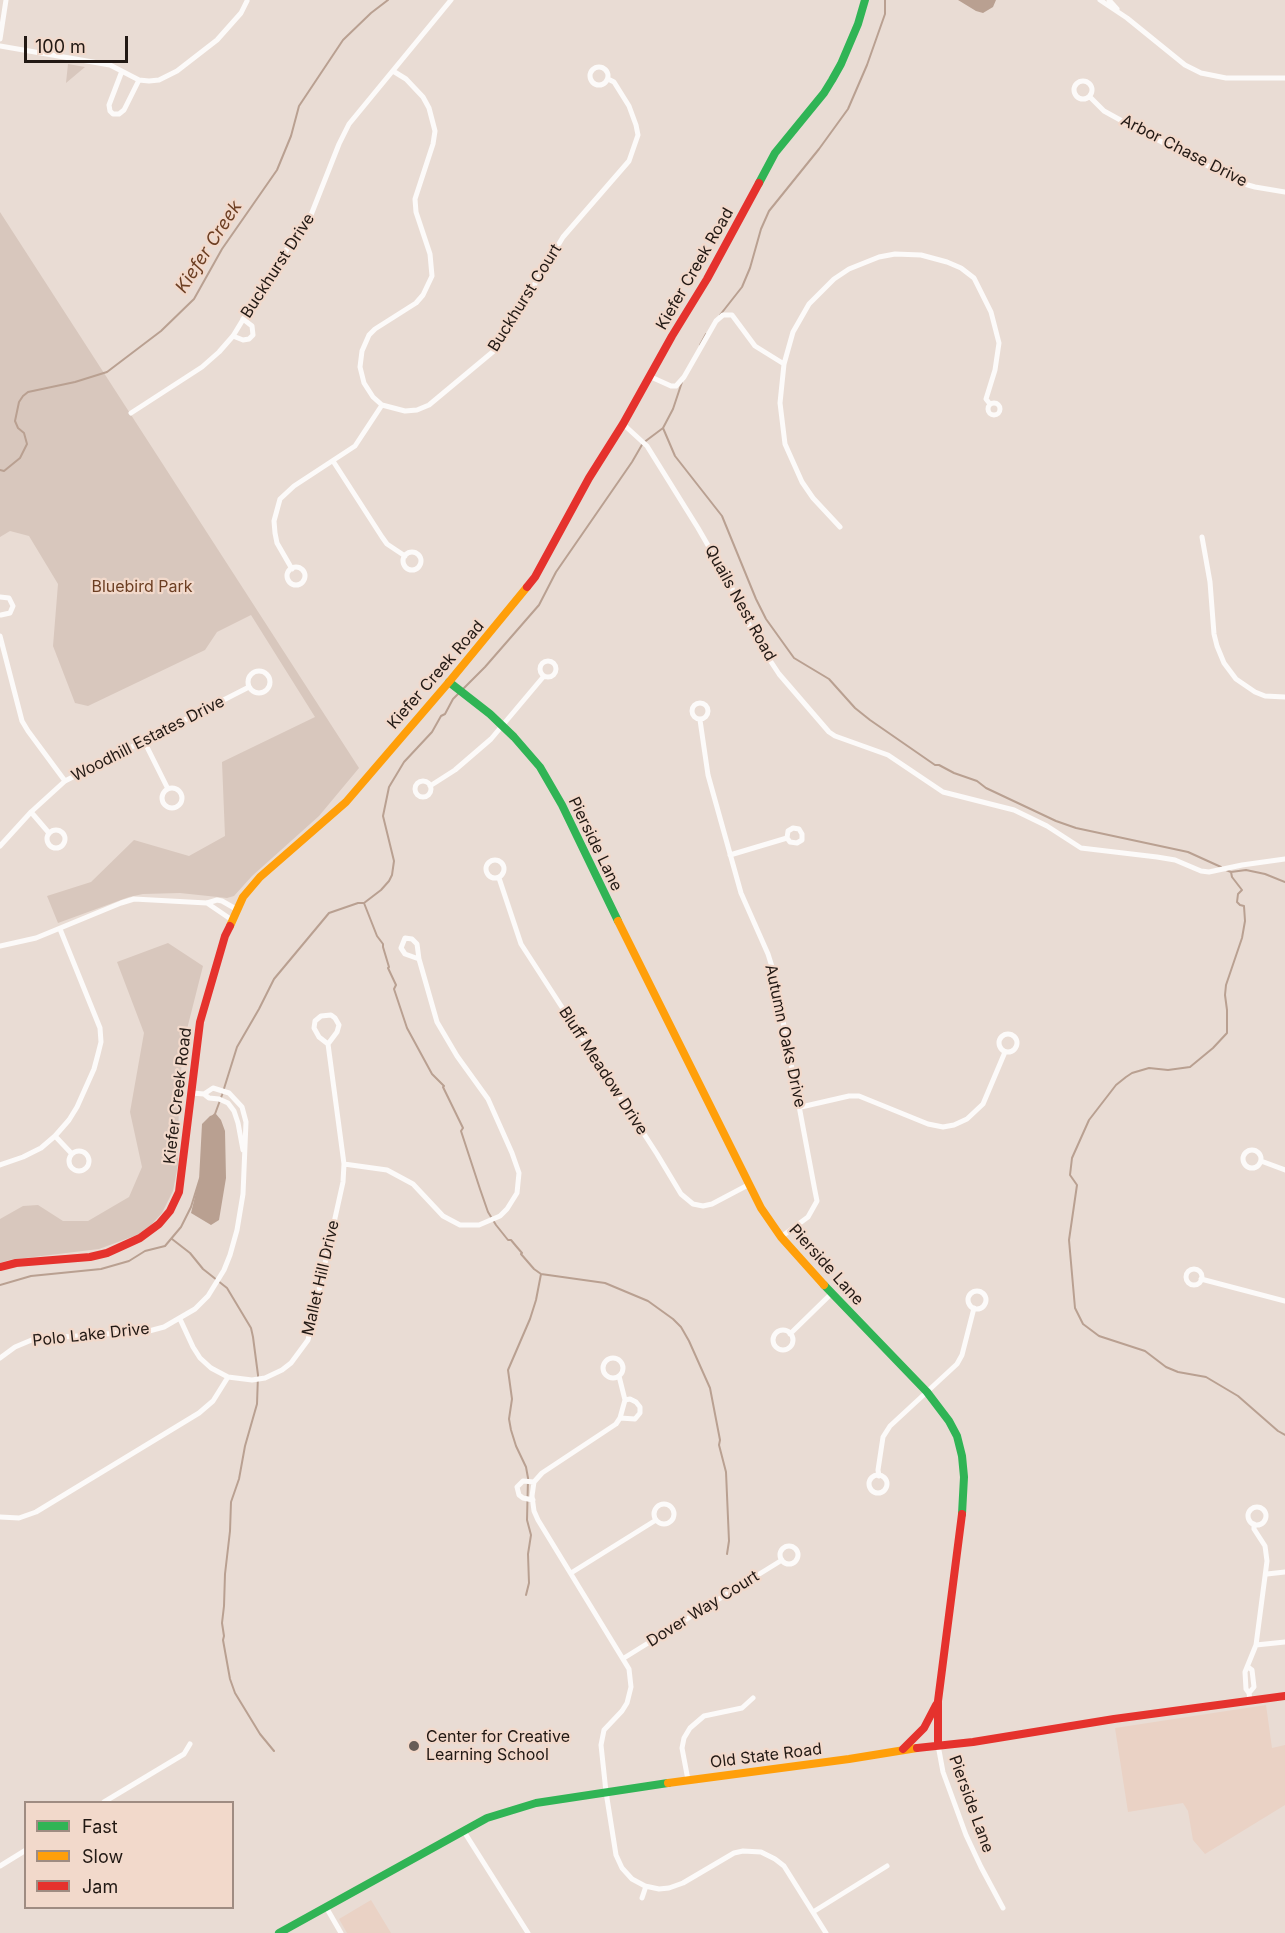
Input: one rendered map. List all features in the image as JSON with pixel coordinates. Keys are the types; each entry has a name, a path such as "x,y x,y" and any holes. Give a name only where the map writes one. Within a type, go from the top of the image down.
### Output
{"street":[{"path":"0,39 6,0"},
{"path":"0,46 110,65 139,80 159,80 177,71 217,40 241,13 247,0"},
{"name":"Buckhurst Drive","path":"131,413 202,368 233,336 278,262 311,215 349,124 451,0"},
{"name":"Kiefer Creek Road","path":"0,1268 16,1263 90,1257 107,1253 140,1238 159,1224 173,1205 179,1192 200,1022 236,909 243,897 260,878 346,802 535,577 589,478 651,377 672,336 707,279 775,153 824,93 837,72 858,24 865,0"},
{"path":"1100,0 1127,18 1185,65 1201,73 1226,78 1285,78"},
{"path":"1109,0 1127,18"},
{"path":"122,71 109,105 112,113 119,114 124,110 139,80"},
{"path":"292,569 274,533 274,521 280,499 294,486 355,446 382,405 363,383 360,367 362,351 369,335 416,303 423,295 432,276 432,264 416,212 415,199 433,144 435,130 429,108 423,97 406,79 393,71"},
{"name":"Buckhurst Court","path":"382,405 405,411 417,410 429,405 495,350 563,237 629,161 638,135 636,125 614,82 608,79"},
{"name":"Arbor Chase Drive","path":"1090,97 1104,111 1241,183 1285,192"},
{"path":"840,527 813,498 802,482 785,444 780,403 784,364 793,332 809,304 834,279 849,269 879,257 895,254 921,255 947,262 968,273 974,278 991,312 999,343 996,364 986,399 990,404"},
{"path":"651,377 676,386 684,377 716,321 723,315 732,315 755,346 784,364"},
{"path":"233,336 243,340 251,338 253,328 243,319"},
{"name":"Quails Nest Road","path":"623,424 647,446 698,528 728,580 756,639 779,674 835,736 888,755 943,792 1014,810 1047,826 1081,848 1175,860 1209,872 1285,859"},
{"path":"333,461 387,544 405,556"},
{"path":"1202,537 1210,582 1214,634 1224,663 1236,679 1255,692 1265,696 1285,697"},
{"path":"0,617 7,615 13,609 13,603 3,597"},
{"path":"0,636 22,721 65,781"},
{"name":"Woodhill Estates Drive","path":"255,671 263,671 269,676 269,687 264,692 258,693 249,687 249,676 255,671"},
{"path":"430,786 455,770 491,739 544,676"},
{"name":"Pierside Lane","path":"449,682 490,714 540,767 562,805 761,1208 781,1237 927,1392 939,1406 957,1436 962,1456 964,1502 938,1701 938,1745 943,1772 966,1835 1003,1908"},
{"name":"Woodhill Estates Drive","path":"0,846 31,812 65,781 249,687"},
{"name":"Autumn Oaks Drive","path":"700,720 708,775 741,893 774,973 817,1201 808,1217 781,1237"},
{"path":"144,741 168,789"},
{"path":"31,812 49,833"},
{"path":"730,855 787,838"},
{"name":"Bluff Meadow Drive","path":"499,878 521,944 681,1194 693,1204 703,1206 712,1204 748,1185"},
{"path":"0,946 36,938 134,899 207,903 217,900 236,909"},
{"path":"207,903 232,920"},
{"path":"0,1164 23,1157 41,1148 69,1120 94,1069 101,1042 100,1028 60,929"},
{"path":"344,1164 387,1170 412,1184 443,1216 460,1225 479,1225 500,1216 517,1193 519,1173 516,1163 488,1098 457,1056 437,1022 419,959"},
{"name":"Mallet Hill Drive","path":"180,1319 200,1358 211,1368 228,1377 252,1380 265,1378 291,1363 308,1340 343,1182 344,1164 328,1044 339,1025 331,1015 321,1016 315,1021 314,1028 318,1037 328,1044"},
{"path":"801,1107 849,1096 860,1096 928,1124 944,1127 954,1125 967,1119 983,1104 1005,1052"},
{"name":"Polo Lake Drive","path":"0,1358 15,1347 34,1339 149,1331 164,1327 195,1309 208,1296 230,1255 241,1207 246,1122 242,1107 229,1093 213,1088 204,1094"},
{"name":"Polo Lake Drive","path":"192,1093 204,1094 209,1098 228,1103 234,1111 244,1155"},
{"path":"55,1136 72,1154"},
{"path":"1261,1161 1285,1170"},
{"path":"1201,1279 1285,1300"},
{"path":"790,1334 832,1293"},
{"path":"879,1476 883,1437 890,1426 957,1364 962,1355 974,1308"},
{"path":"619,1376 625,1400 620,1418 611,1429 548,1468 534,1482 532,1500 538,1520 629,1669 631,1679 629,1697 622,1711 604,1730 601,1745 614,1848 619,1863 632,1879 646,1886 660,1889 677,1886 734,1853 753,1851 770,1856 784,1866 826,1933"},
{"path":"0,1517 19,1518 36,1512 160,1437 199,1413 213,1401 228,1377"},
{"path":"620,1418 635,1419 640,1413 640,1407 636,1402 630,1399 625,1400"},
{"path":"532,1500 519,1495 517,1487 523,1481 534,1482"},
{"path":"570,1573 656,1520"},
{"path":"1250,1697 1246,1689 1245,1672 1256,1645 1267,1574 1267,1553 1254,1524"},
{"name":"Dover Way Court","path":"624,1658 782,1560"},
{"path":"1267,1574 1285,1572"},
{"path":"1256,1645 1285,1642"},
{"name":"Old State Road","path":"279,1933 487,1818 525,1806 688,1780 843,1760 903,1749 974,1742 1250,1697 1285,1696"},
{"path":"688,1780 682,1748 684,1738 690,1728 704,1716 742,1708 753,1698"},
{"path":"903,1749 924,1728 938,1701"},
{"path":"107,1801 184,1754 190,1744"},
{"path":"464,1830 528,1933"},
{"path":"0,1866 24,1851"},
{"path":"813,1912 887,1866"},
{"path":"642,1898 646,1886"},
{"path":"326,1907 341,1933"}],"shaded area":[{"path":"958,0 996,0 993,7 983,13"},
{"path":"216,1114 225,1131 226,1178 219,1220 211,1225 191,1213 199,1180 202,1124 210,1116"},
{"path":"1266,1705 1272,1748 1285,1745 1285,1805 1205,1854 1193,1840 1188,1811 1183,1803 1128,1812 1115,1728"},
{"path":"371,1900 391,1933 347,1933 339,1919"}],"green space":[{"path":"68,64 85,67 66,83"},
{"name":"Bluebird Park","path":"0,212 359,768 319,816 252,876 234,896 227,898 180,893 143,894 58,923 47,896 91,882 134,840 189,856 225,836 222,762 315,717 251,615 217,632 205,650 88,706 75,703 53,646 58,584 29,536 10,531 0,537"},
{"path":"168,943 203,966 185,1037 179,1089 178,1165 173,1191 162,1213 137,1235 99,1249 0,1263 0,1219 23,1206 38,1205 63,1221 88,1221 129,1197 142,1167 130,1112 144,1033 117,962"}],"waterway":[{"name":"Kiefer Creek","path":"0,470 4,471 20,458 27,444 24,433 15,421 19,402 23,396 28,392 75,382 107,372 161,331 194,299 222,249 277,170 291,136 299,106 343,40 388,0"},
{"path":"720,315 742,287 769,211 848,109 885,14 885,0"},
{"path":"700,345 706,334"},
{"path":"463,689 539,605 556,572 643,443 663,428 673,409 682,382"},
{"path":"663,428 675,456 722,516 766,619 794,658 829,679 855,708 870,720 935,765 977,781 986,788 1056,821 1076,828 1188,852 1221,867"},
{"path":"212,1117 222,1095 237,1047 274,979 329,913 364,903 389,881 394,861 383,816 389,787 404,762 432,732 459,693"},
{"path":"1226,870 1231,872 1246,870 1285,882"},
{"path":"1231,872 1242,890 1238,894 1237,902 1244,906 1245,921 1242,938 1226,985 1227,1033 1190,1067 1168,1070 1149,1068 1132,1073 1116,1085 1089,1120 1072,1158 1070,1175 1077,1185 1069,1240 1075,1308 1083,1324 1099,1336 1145,1351 1166,1367 1178,1372 1206,1377 1238,1396 1285,1435"},
{"path":"364,903 377,936 383,944 407,1028 432,1074 444,1086 463,1128 461,1131 480,1189 488,1212 496,1225 541,1274 605,1283 648,1301 673,1319 689,1341 710,1388 719,1445 726,1472 729,1541 727,1554"},
{"path":"0,1285 31,1276 101,1269 129,1261 145,1251 165,1246 181,1227 191,1207 200,1178"},
{"path":"172,1239 227,1288 251,1328 253,1337 258,1375 257,1404 245,1446 239,1479 231,1502 222,1623 230,1679 235,1693 260,1734 274,1751"},
{"path":"526,1595 529,1583 528,1554 531,1535 527,1520 528,1478 511,1430 509,1419 512,1399 508,1370 530,1319 541,1274"}],"traffic: fast":[{"path":"759,183 775,153 832,80 858,24 865,0"},
{"path":"449,682 490,714 540,767 562,805 618,921"},
{"path":"824,1285 927,1392 949,1421 957,1436 962,1456 964,1477 962,1514"},
{"path":"279,1933 487,1818 536,1803 668,1783"}],"traffic: slow":[{"path":"230,926 243,897 260,877 346,802 527,587"},
{"path":"618,921 761,1208 781,1237 824,1285"},
{"path":"668,1783 917,1748"}],"traffic: jam":[{"path":"527,587 535,577 589,478 707,279 759,183"},
{"path":"0,1267 16,1263 90,1257 107,1253 140,1238 159,1224 170,1211 179,1192 200,1022 230,926"},
{"path":"938,1745 938,1701 962,1514"},
{"path":"917,1748 973,1742 1114,1719 1285,1696"},
{"path":"903,1749 924,1728 936,1705"}],"place":[{"name":"Center for Creative Learning School","path":"414,1746"}]}
